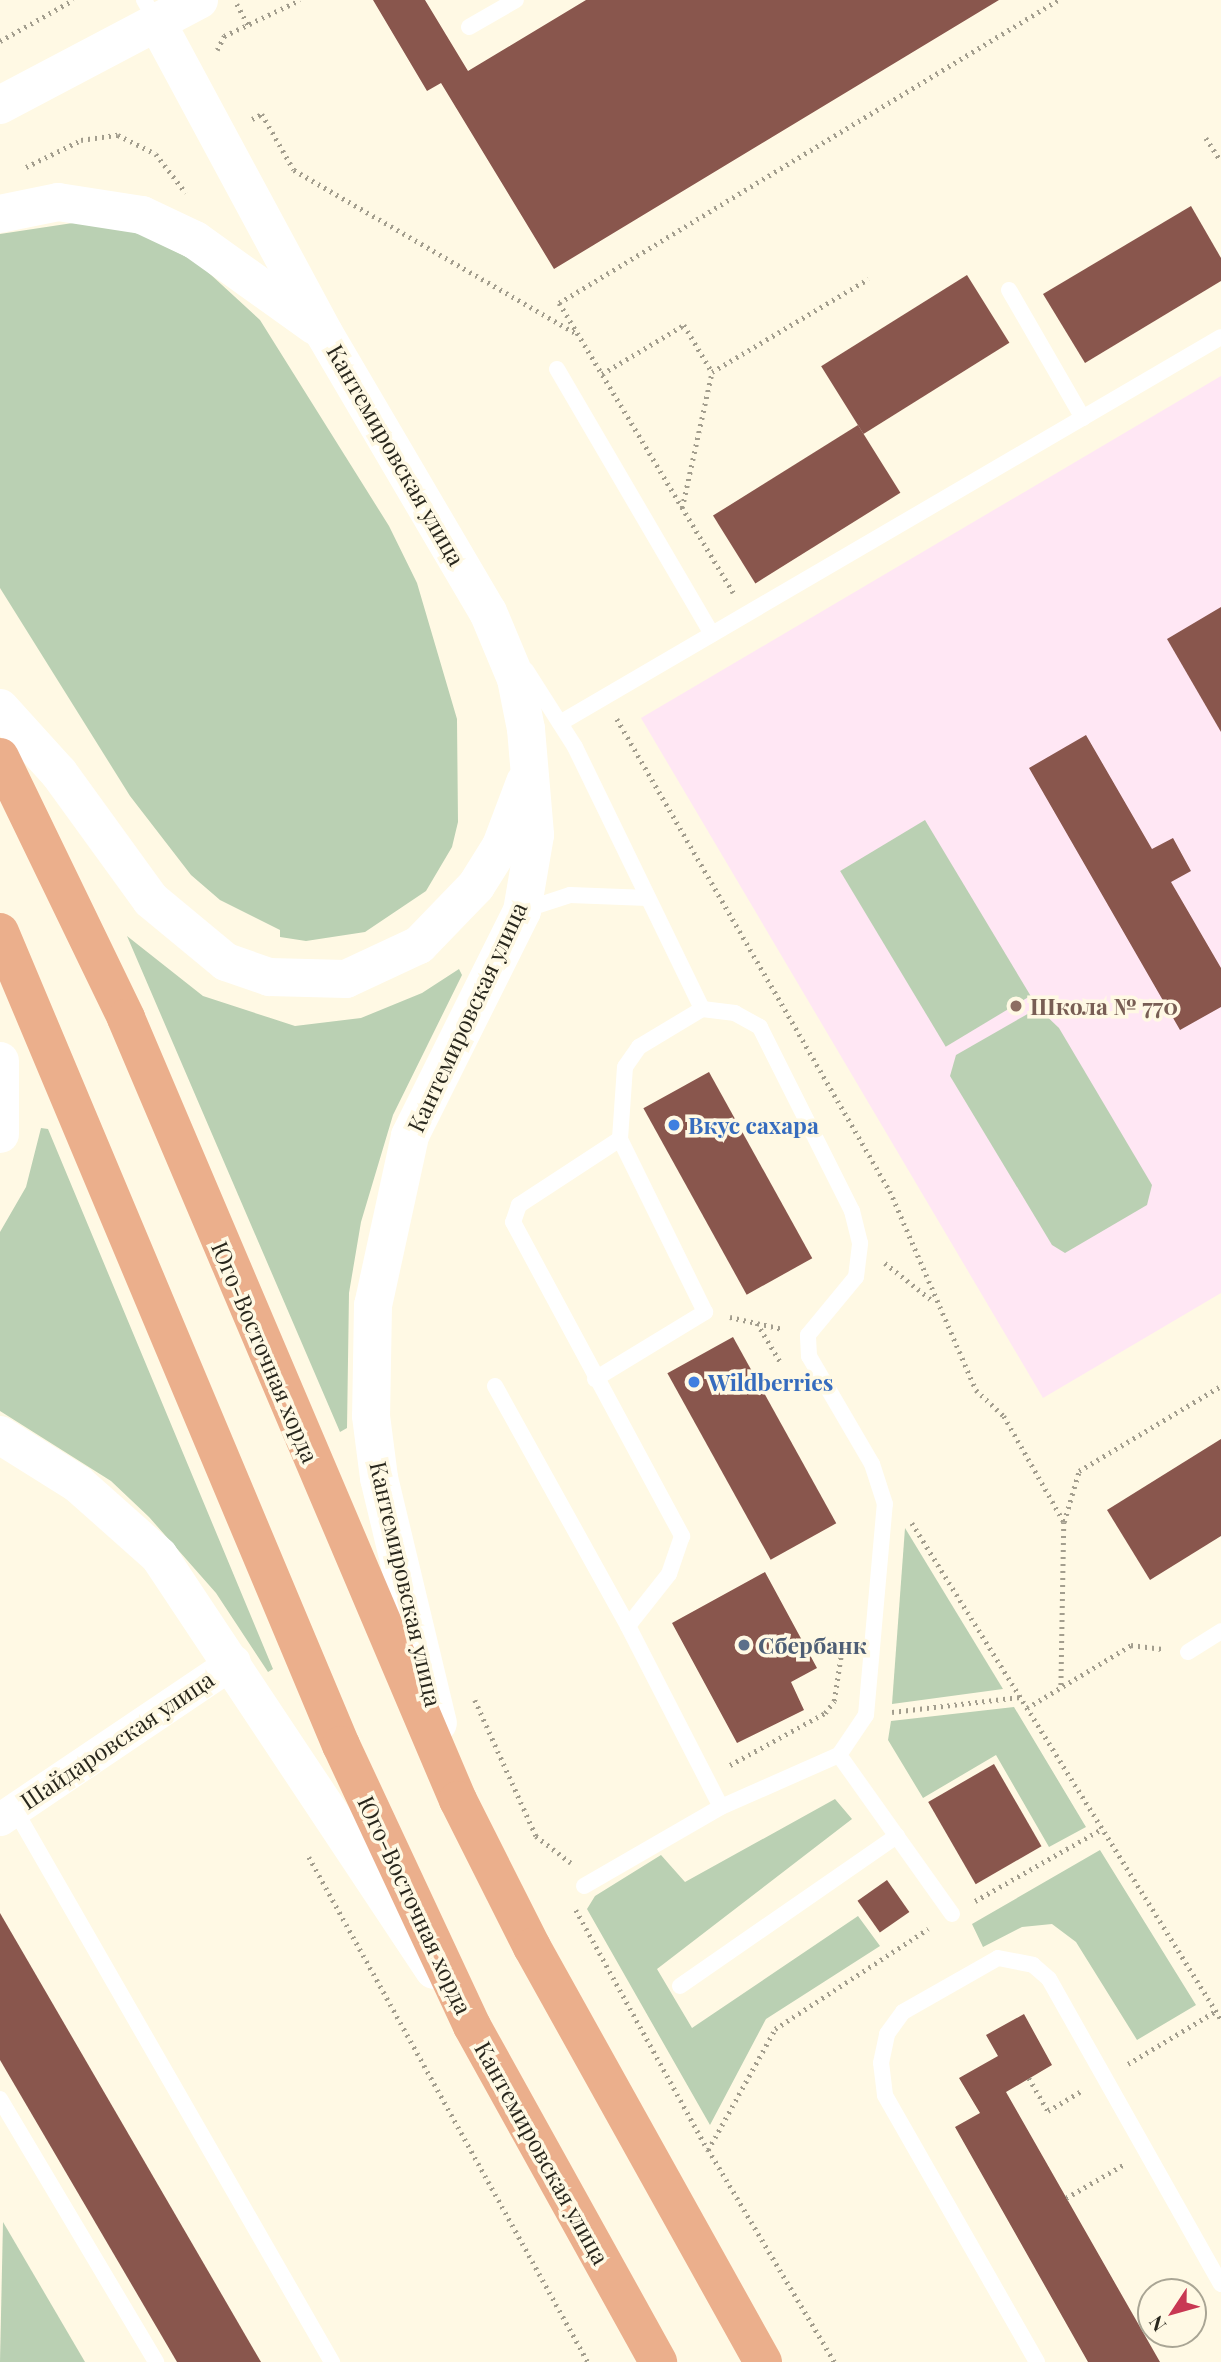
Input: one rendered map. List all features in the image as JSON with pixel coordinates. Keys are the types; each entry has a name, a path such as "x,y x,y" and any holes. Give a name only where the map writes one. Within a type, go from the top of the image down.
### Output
{"main road":[{"path":"0,105 150,11 199,0"},
{"name":"Кантемировская улица","path":"150,11 324,333 488,612 516,679 530,759 535,835 522,911 410,1136 373,1305 371,1416 379,1478 458,1800"},
{"path":"0,214 58,202 142,215 195,240 324,333"},
{"path":"0,708 59,773 151,900 192,940 226,962 306,982 346,979 388,963 447,920 501,846 530,759"},
{"name":"Юго-Восточная хорда","path":"0,757 126,1018 458,1800 531,1947 763,2362"},
{"name":"Юго-Восточная хорда","path":"0,932 341,1745 472,2026"},
{"path":"0,1061 0,1134"},
{"name":"Кантемировская улица","path":"0,1435 78,1484 159,1556 234,1661 472,2026 658,2362"}],"street":[{"name":"Шайдаровская улица","path":"7,1815 234,1661"}],"lane":[{"path":"469,27 516,0"},
{"path":"1009,290 1083,418"},
{"path":"560,723 1221,337"},
{"path":"556,369 712,634"},
{"path":"488,612 560,723 702,1009"},
{"path":"522,911 570,895 648,898"},
{"path":"580,1893 721,1808 839,1755 866,1715 885,1504 872,1464 809,1356 808,1335 856,1277 860,1243 852,1211 760,1027 736,1013 702,1009 639,1047 625,1067 620,1139 705,1312 596,1379"},
{"path":"620,1139 519,1205 513,1222 682,1536 669,1574 628,1626"},
{"path":"495,1386 628,1626 721,1808"},
{"path":"1188,1652 1221,1631"},
{"path":"839,1755 952,1914"},
{"path":"7,1815 332,2362"},
{"path":"680,1986 897,1836"},
{"path":"1037,2362 885,2095 881,2063 887,2034 903,2012 998,1958 1033,1965 1049,1979 1221,2284"},
{"path":"0,2099 156,2362"}],"path":[{"path":"0,41 73,0"},
{"path":"234,0 248,25"},
{"path":"223,36 300,0"},
{"path":"746,614 559,303 1058,0"},
{"path":"251,120 262,114 294,170 580,336"},
{"path":"12,174 80,140 118,135 156,154 191,200"},
{"path":"1206,138 1221,161"},
{"path":"712,372 868,279"},
{"path":"602,374 684,325 712,372 682,508"},
{"path":"604,697 890,1191 934,1301 976,1390 1004,1416 1064,1522"},
{"path":"860,1243 934,1301"},
{"path":"705,1312 808,1335"},
{"path":"786,1330 794,1322"},
{"path":"757,1323 785,1370"},
{"path":"1060,1688 1064,1522 1079,1471 1221,1385"},
{"path":"903,1509 1221,2019"},
{"path":"704,1779 825,1713 834,1700 843,1645"},
{"path":"1027,1708 1131,1645 1188,1652"},
{"path":"468,1685 536,1836 568,1857 580,1893 576,1920 834,2362"},
{"path":"891,1712 1020,1697"},
{"path":"708,2150 775,2029 952,1914 1102,1829"},
{"path":"307,1853 588,2362"},
{"path":"1148,2052 1216,2011"},
{"path":"1066,2198 1146,2152"}],"shaded area":[{"name":"Школа № 770","path":"1221,376 1221,1293 1043,1398 641,718"}],"green space":[{"path":"86,221 128,228 197,262 260,320 389,526 417,583 457,719 458,822 452,847 426,891 365,932 306,941 280,937 280,930 220,900 191,875 130,796 0,588 0,234"},
{"path":"925,820 1031,996 946,1047 840,871"},
{"path":"127,936 203,996 295,1026 361,1018 422,993 459,969 462,975 393,1115 361,1222 349,1293 347,1428 340,1432"},
{"path":"1038,1008 1059,1028 1152,1185 1147,1205 1065,1253 1052,1245 950,1076 956,1055"},
{"path":"41,1128 48,1129 273,1669 268,1672 216,1593 149,1517 111,1481 0,1411 0,1232 26,1187"},
{"path":"905,1528 1003,1689 892,1704"},
{"path":"1014,1707 1086,1827 1049,1847 996,1755 923,1798 888,1740 891,1721"},
{"path":"835,1799 852,1819 657,1969 692,2028 858,1916 880,1946 766,2019 710,2125 587,1909 595,1896 661,1855 685,1882"},
{"path":"1100,1850 1196,2005 1137,2040 1076,1942 1052,1924 1022,1927 983,1947 972,1924"},
{"path":"3,2222 85,2362 0,2362"}],"building":[{"path":"373,0 425,0 468,71 586,0 999,0 554,269 441,83 427,91"},
{"path":"1191,206 1221,258 1221,281 1085,363 1043,294"},
{"path":"967,275 1009,343 864,434 821,366"},
{"path":"858,425 900,493 755,583 713,516"},
{"path":"1221,607 1221,732 1167,639"},
{"path":"1086,735 1152,849 1173,838 1191,871 1171,882 1221,968 1221,1007 1180,1030 1029,768"},
{"path":"709,1072 812,1258 747,1295 643,1108"},
{"path":"733,1337 836,1523 771,1560 667,1373"},
{"path":"1221,1439 1221,1536 1150,1580 1107,1510"},
{"name":"Сбербанк","path":"765,1572 817,1668 791,1682 804,1710 737,1743 672,1623"},
{"path":"994,1764 1042,1846 976,1884 928,1802"},
{"path":"887,1880 909,1912 880,1933 858,1901"},
{"path":"0,1913 261,2362 177,2362 0,2060"},
{"path":"1024,2014 1052,2065 1006,2092 1137,2322 1137,2348 1152,2348 1160,2362 1088,2362 955,2127 980,2113 959,2078 998,2056 986,2035"}],"place":[{"name":"Школа № 770","path":"1016,1006"},
{"name":"Вкус сахара","path":"674,1125"},
{"name":"Wildberries","path":"694,1382"},
{"name":"Сбербанк","path":"744,1645"}]}
